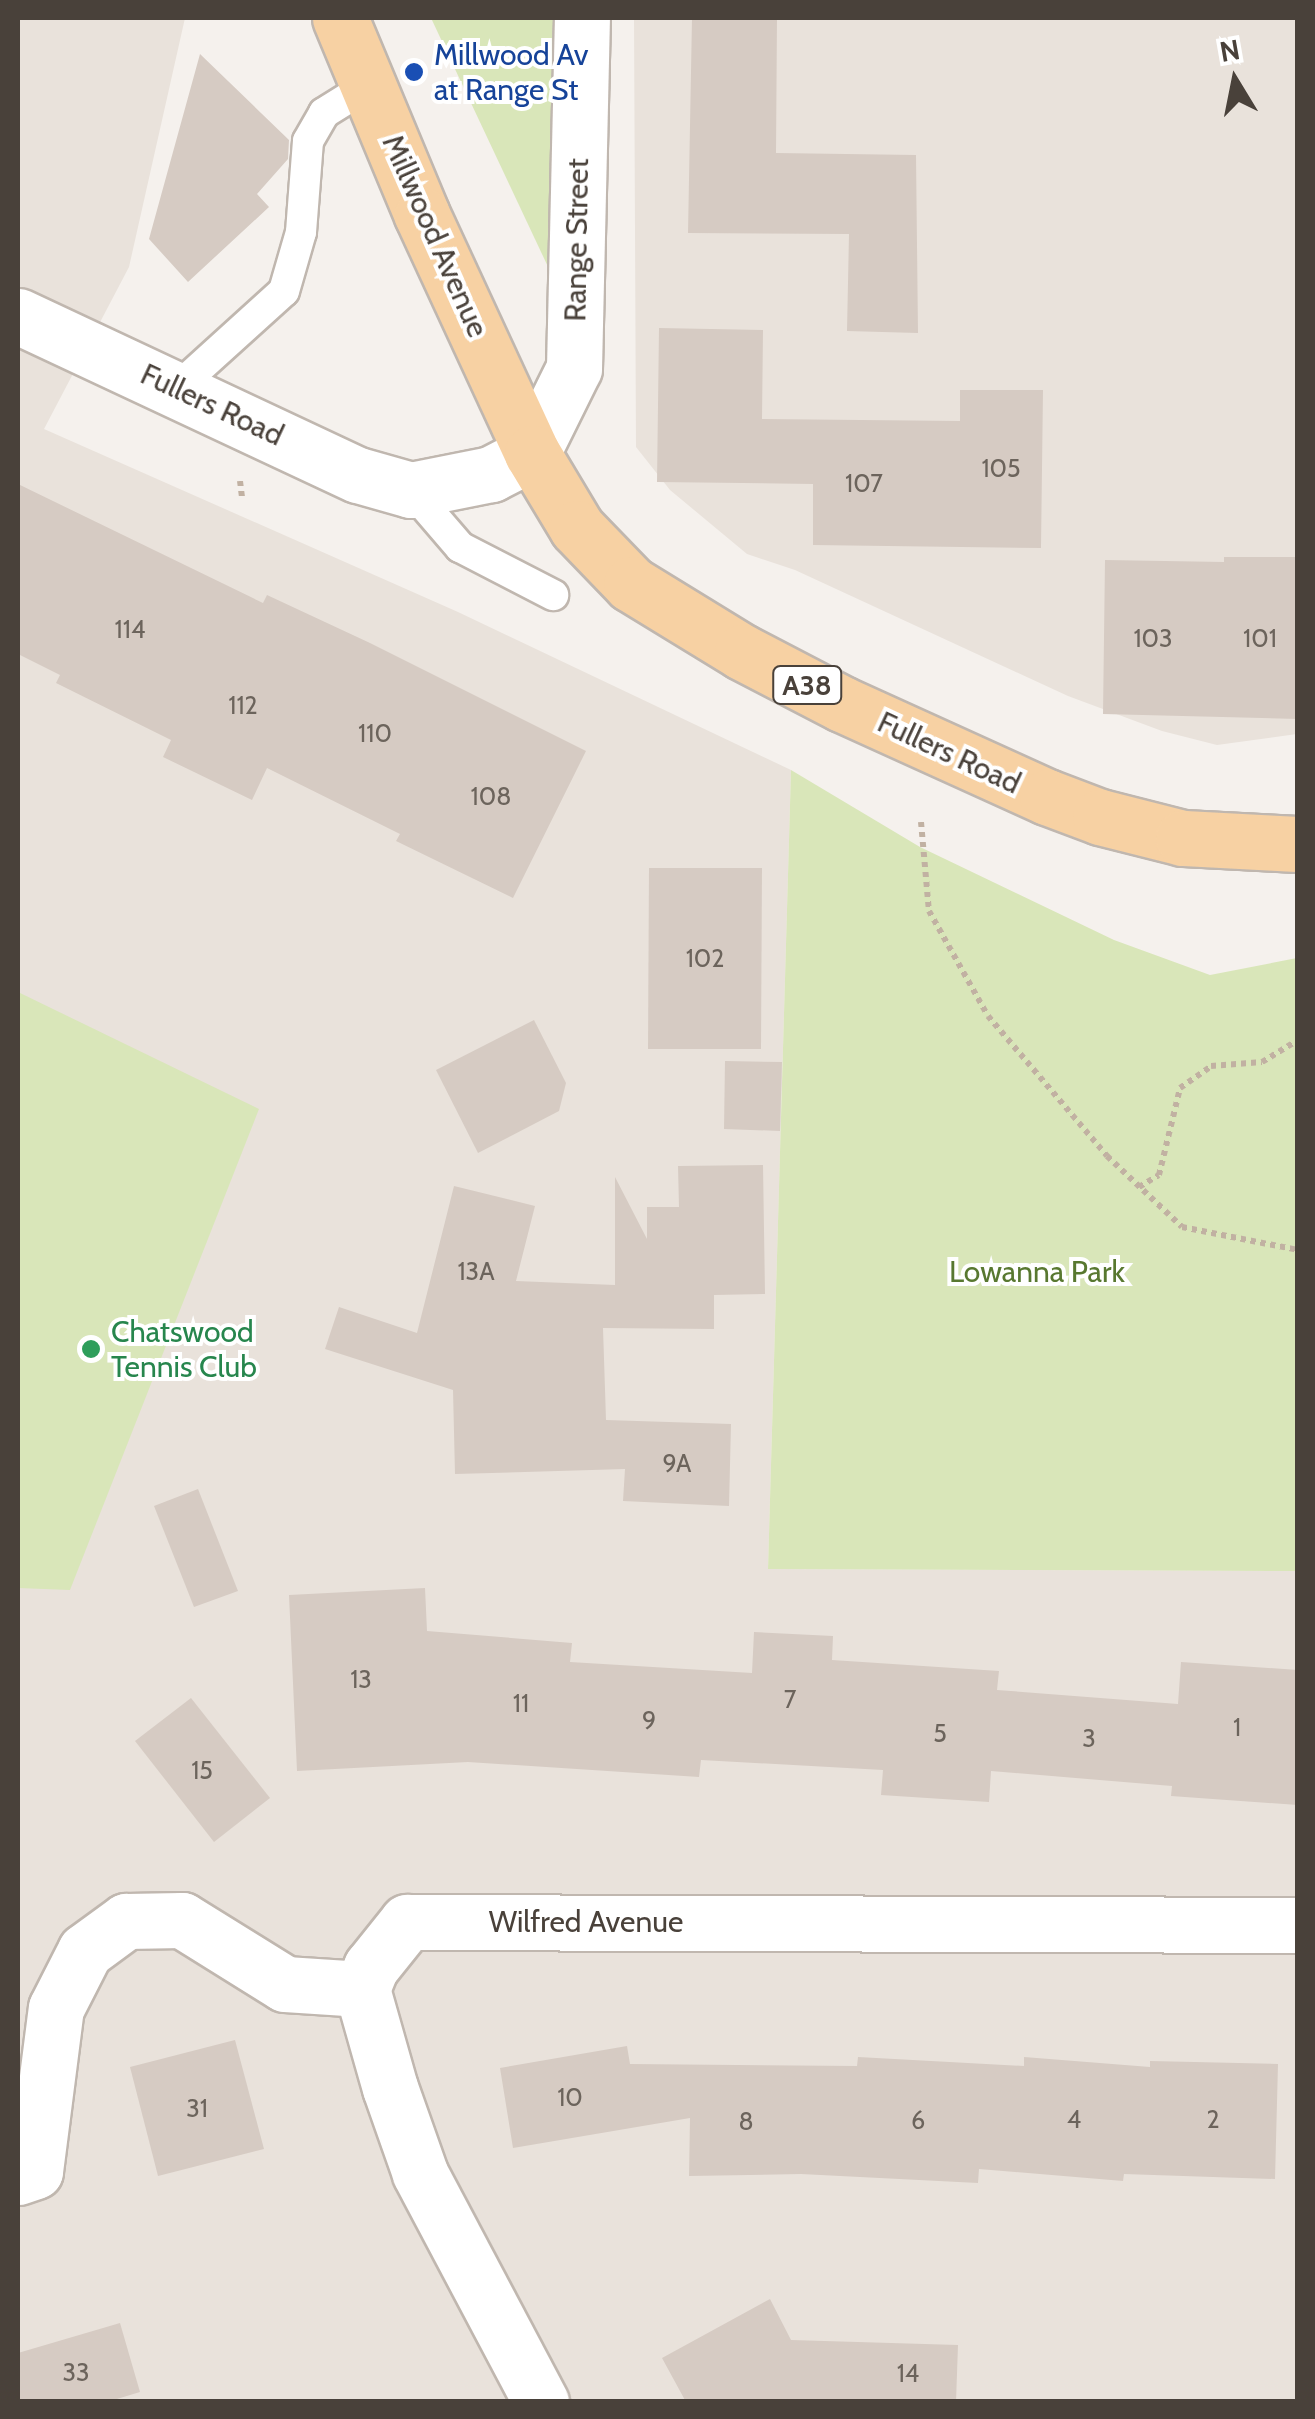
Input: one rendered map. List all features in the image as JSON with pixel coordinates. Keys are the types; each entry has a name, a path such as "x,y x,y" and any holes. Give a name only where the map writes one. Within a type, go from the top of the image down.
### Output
{"main road":[{"name":"Millwood Avenue","path":"340,18 422,215 532,454"},
{"name":"Fullers Road","path":"532,454 577,528 632,584 742,652 842,704 1100,817 1202,841 1298,844"}],"street":[{"name":"Range Street","path":"532,454 574,368 582,18"},
{"name":"Fullers Road","path":"18,316 358,476 411,490 491,474 532,454"},
{"path":"18,2177 34,2172 56,2008 85,1951 126,1921 182,1920 284,1984 362,1989 390,2088 420,2173 541,2402"},
{"name":"Wilfred Avenue","path":"362,1989 372,1967 407,1922 1298,1924"}],"lane":[{"path":"177,388 284,290 301,232 308,141 324,113 369,86"},
{"path":"411,490 460,547 553,595"}],"path":[{"path":"921,822 920,846 929,911 988,1016 1107,1156 1182,1228 1298,1250"},
{"path":"1139,1187 1159,1175 1180,1088 1211,1066 1262,1062 1298,1040"}],"shaded area":[{"path":"18,18 185,18 129,267 44,429 458,612 791,770 768,1569 1297,1571 1297,2401 18,2401"},
{"path":"634,18 1297,18 1297,734 1217,745 1162,731 1068,696 795,570 747,554 670,490 636,447"}],"green space":[{"path":"431,18 561,18 558,288"},
{"name":"Lowanna Park","path":"791,770 920,847 1114,940 1210,975 1297,958 1297,1571 768,1569"},
{"name":"Chatswood Tennis Club","path":"18,992 259,1109 70,1590 18,1588"}],"building":[{"path":"692,18 777,18 776,153 916,155 918,333 847,331 849,234 688,233"},
{"path":"200,54 289,140 288,159 257,194 269,207 188,282 149,239"},
{"path":"659,328 763,330 762,419 960,421 960,390 1043,390 1041,548 813,545 813,484 657,482"},
{"path":"18,484 263,603 267,595 370,643 586,751 513,898 396,841 400,834 267,768 252,800 163,757 171,740 56,683 60,675 18,654"},
{"path":"1224,557 1298,557 1298,719 1103,714 1105,560 1224,562"},
{"path":"649,868 762,868 761,1049 648,1049"},
{"path":"534,1020 566,1083 559,1111 478,1153 436,1070"},
{"path":"725,1061 782,1062 780,1131 724,1129"},
{"path":"763,1165 765,1294 714,1295 714,1329 603,1328 606,1420 731,1424 729,1506 623,1501 625,1469 455,1474 453,1390 325,1349 339,1307 417,1333 454,1186 535,1206 516,1281 615,1285 615,1177 647,1239 647,1207 679,1207 678,1166"},
{"path":"198,1489 238,1591 194,1607 154,1506"},
{"path":"425,1588 427,1631 572,1643 570,1662 752,1673 754,1632 833,1636 832,1660 999,1671 997,1690 1178,1704 1181,1662 1298,1670 1298,1805 1171,1796 1172,1786 991,1771 989,1802 881,1795 883,1770 701,1760 699,1777 468,1762 297,1771 289,1595"},
{"path":"191,1698 270,1798 214,1842 135,1741"},
{"path":"235,2040 264,2149 158,2176 130,2067"},
{"path":"627,2046 630,2064 857,2066 858,2057 1024,2066 1024,2057 1150,2067 1150,2061 1278,2064 1275,2179 1124,2174 1123,2181 979,2169 978,2183 801,2174 689,2176 690,2118 513,2148 500,2068"},
{"path":"770,2299 791,2340 958,2345 956,2402 686,2402 662,2358"},
{"path":"120,2323 140,2392 107,2402 18,2402 18,2353"}],"place":[{"name":"Millwood Av at Range St","path":"414,72"},
{"name":"Chatswood Tennis Club","path":"91,1349"}]}
